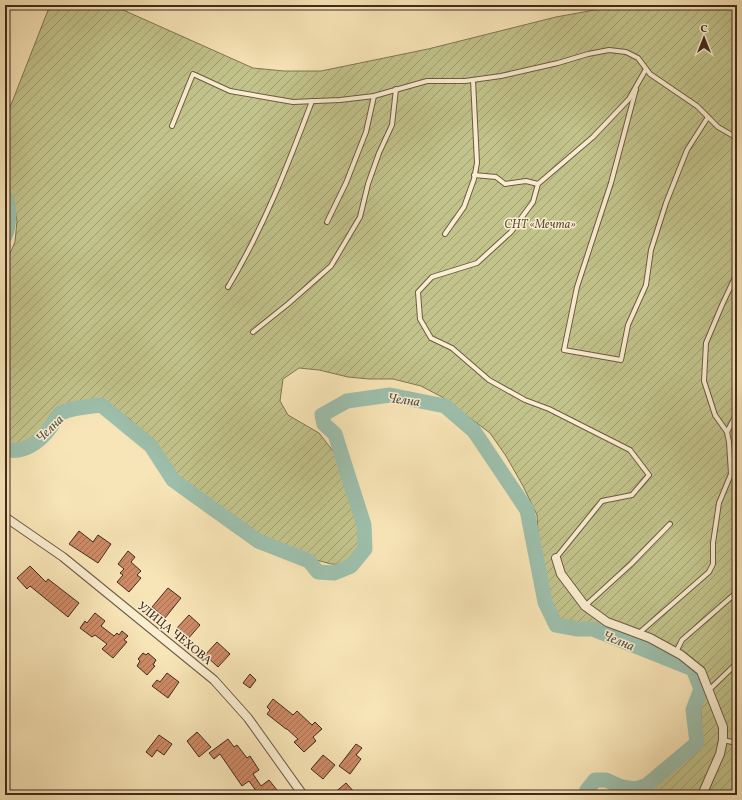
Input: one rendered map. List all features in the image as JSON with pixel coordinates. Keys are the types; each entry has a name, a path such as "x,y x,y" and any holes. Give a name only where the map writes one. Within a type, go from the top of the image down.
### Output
{"street":[{"name":"УЛИЦА ЧЕХОВА","path":"5,517 63,557 214,680 248,718 303,795"},
{"path":"556,558 561,574 585,606 607,622 638,634 676,652 701,671 723,727 723,740 720,754 703,793"}],"lane":[{"path":"172,126 193,74 230,91 293,102 312,102 374,96 427,80 473,80 502,76 609,50 626,52 638,58 650,74 697,106 718,127 737,138"},
{"path":"556,558 602,501 632,495 649,475 630,450 549,409 525,400 489,380 452,348 431,338 420,319 418,292 432,277 478,263 510,232 533,202 538,184 592,137 629,99 646,69"},
{"path":"445,234 464,207 477,163 473,80"},
{"path":"253,332 288,304 331,266 360,217 368,184 379,153 392,125 396,89"},
{"path":"636,89 611,183 577,287 564,350 621,360 628,325 646,285 651,250 666,203 687,150 708,117"},
{"path":"327,222 346,183 366,132 374,96"},
{"path":"228,288 247,256 294,151 312,102"},
{"path":"474,175 496,176 505,184 526,182 538,184"},
{"path":"638,634 709,572 713,564 713,543 719,503 731,474 729,442 726,432 715,415 704,381 706,343 737,273"},
{"path":"726,432 737,412"},
{"path":"585,606 631,564 670,524"},
{"path":"676,652 682,640 737,592"},
{"path":"709,690 737,663"},
{"path":"723,740 737,743"},
{"path":"703,793 713,795"}],"green space":[{"name":"СНТ «Мечта»","path":"50,5 112,5 253,68 284,71 321,71 428,49 556,17 622,5 737,5 737,795 609,795 625,785 647,781 674,762 691,744 701,720 700,691 695,679 685,667 659,656 603,638 556,620 549,612 544,593 537,515 506,456 490,433 442,397 421,386 393,379 348,377 319,370 299,368 283,379 280,401 288,415 319,433 354,478 359,491 362,513 368,535 368,544 363,556 348,565 331,564 302,556 256,537 201,499 163,460 130,419 113,409 97,408 63,417 38,447 23,451 9,452 5,449 5,265 15,242 17,221 14,205 5,178 5,126 9,110"}],"building":[{"path":"79,531 93,542 98,535 111,544 98,563 69,544"},
{"path":"128,551 135,557 131,562 141,571 137,575 141,578 129,592 117,582 123,575 120,573 124,569 118,564"},
{"path":"30,566 46,582 48,579 79,603 68,617 30,586 27,589 17,578"},
{"path":"168,588 181,598 165,618 152,607"},
{"path":"95,613 105,621 101,626 114,636 117,633 119,635 122,631 128,636 124,640 127,642 113,658 102,649 107,644 95,635 92,637 80,628 85,621 87,623"},
{"path":"189,615 200,625 187,640 176,629"},
{"path":"217,642 230,654 218,667 205,655"},
{"path":"143,653 146,655 148,653 156,660 153,665 155,666 147,675 137,666 140,661 138,659"},
{"path":"167,673 179,682 168,698 152,686 157,680 160,682"},
{"path":"250,674 256,680 250,688 243,683"},
{"path":"273,699 293,715 297,711 312,725 315,722 322,729 313,737 316,741 304,752 294,742 298,739 267,714 270,710 267,707"},
{"path":"197,732 211,747 199,757 187,741"},
{"path":"159,735 172,744 164,755 157,750 152,757 146,752"},
{"path":"228,739 234,747 237,745 247,758 250,756 259,770 253,774 261,786 269,780 281,795 259,795 249,781 242,786 220,754 214,759 209,753"},
{"path":"356,744 362,748 356,755 361,759 350,774 339,766"},
{"path":"323,755 335,765 323,779 311,769"},
{"path":"346,783 357,795 332,795"}],"waterway":[{"name":"Челна","path":"5,197 9,216 5,236"},
{"name":"Челна","path":"5,449 18,450 30,446 46,433 61,413 75,408 101,405 151,446 173,480 258,541 309,561 318,572 334,573 351,566 365,549 364,525 335,434 324,424 322,415 347,401 390,395 445,406 474,431 527,510 545,602 556,625 578,629 593,629 693,669 701,689 693,710 697,743 647,785 635,789 622,787 606,780 595,780 585,795"}]}
